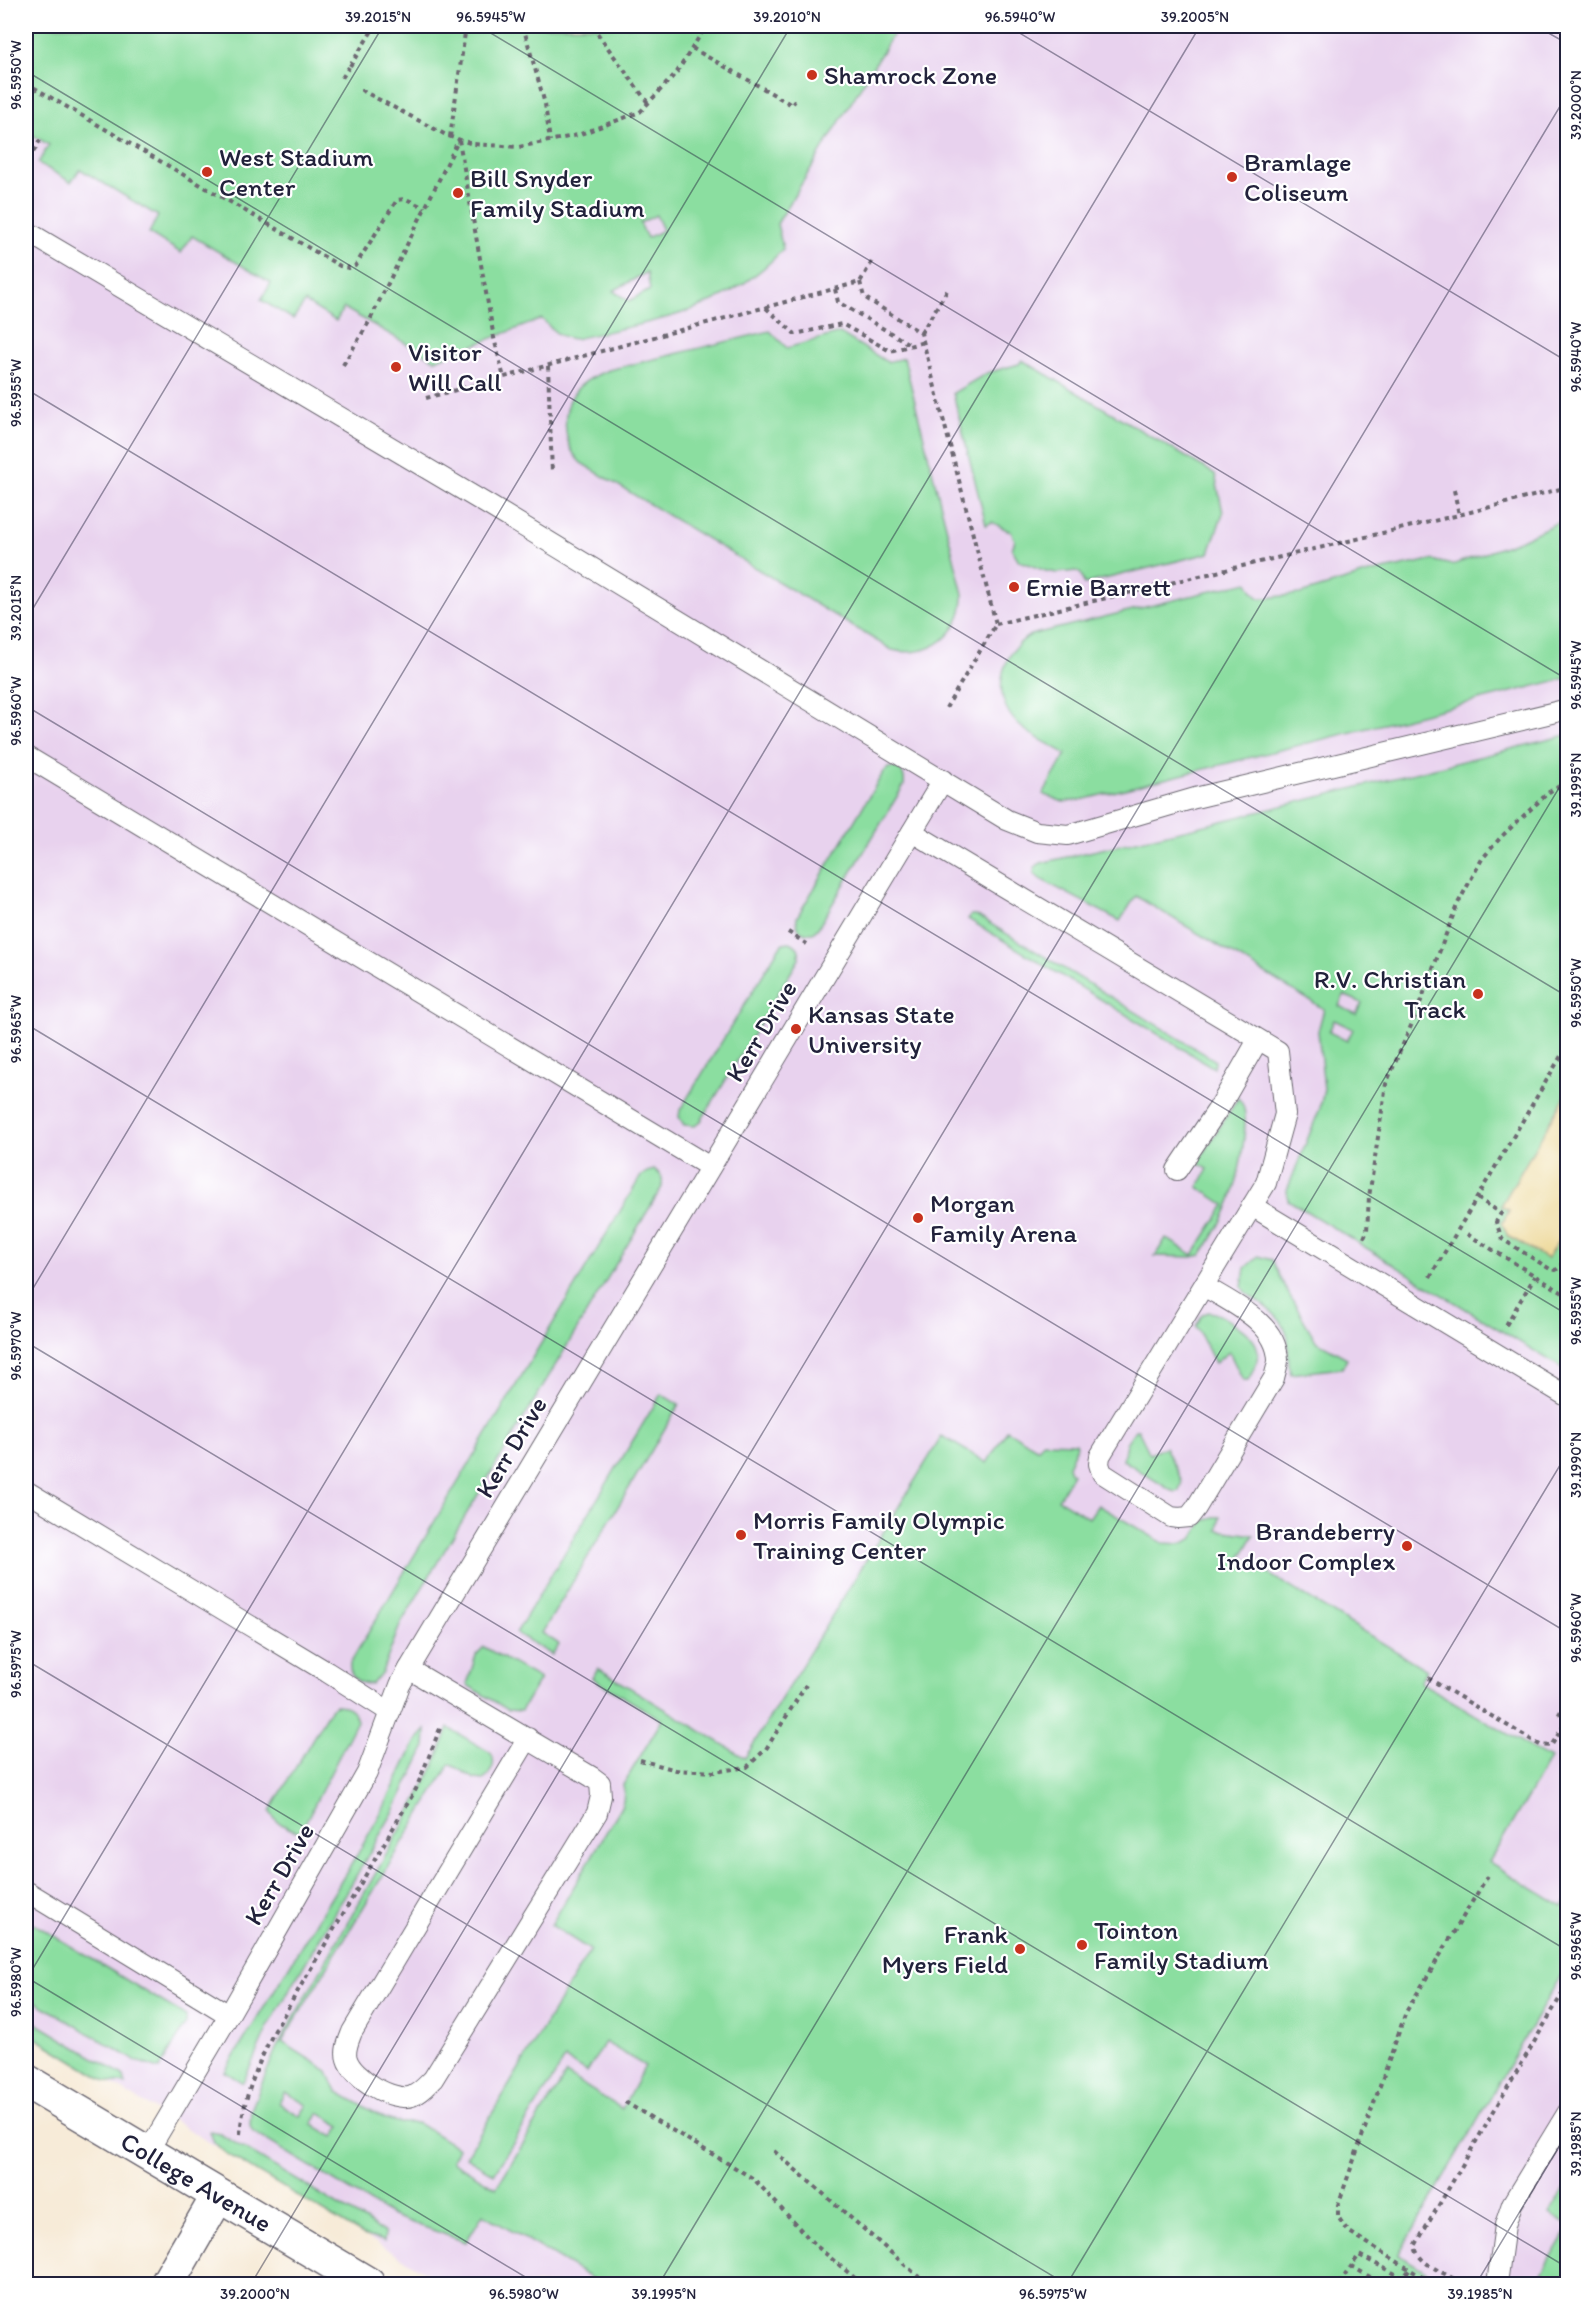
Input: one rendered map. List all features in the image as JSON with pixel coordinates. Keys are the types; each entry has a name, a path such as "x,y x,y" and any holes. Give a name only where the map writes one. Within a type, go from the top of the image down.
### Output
{"street":[{"name":"College Avenue","path":"26,2081 368,2284"},
{"path":"167,2284 218,2196"}],"lane":[{"path":"26,231 490,506 1007,820 1037,832 1068,835 1195,798 1568,709"},
{"path":"26,756 710,1167"},
{"name":"Kerr Drive","path":"147,2153 230,2015 367,1773 409,1669 943,780"},
{"path":"912,832 1278,1051 1285,1114 1266,1184 1100,1456 1099,1464 1102,1473 1108,1478 1171,1517 1178,1518 1189,1517 1196,1508 1274,1378 1278,1359 1272,1340 1263,1324 1204,1286"},
{"path":"1176,1170 1220,1106 1258,1040"},
{"path":"1252,1206 1568,1397"},
{"path":"26,1491 390,1712"},
{"path":"409,1669 528,1738 600,1783 601,1796 597,1813 433,2079 411,2097 398,2097 387,2093 352,2069 346,2058 352,2032 528,1738"},
{"path":"26,1891 230,2015"},
{"path":"1497,2284 1505,2225 1512,2204 1568,2112"}],"path":[{"path":"342,78 375,26"},
{"path":"450,137 466,26"},
{"path":"523,26 545,104 550,141"},
{"path":"592,26 648,103"},
{"path":"362,90 450,137 473,144 519,147 579,135 640,112 677,72 705,26"},
{"path":"692,48 791,105 795,101"},
{"path":"26,83 340,266 349,268 355,266 397,200 406,199 425,208"},
{"path":"343,365 369,322 459,139"},
{"path":"459,139 494,338 504,378"},
{"path":"26,147 34,151 40,140"},
{"path":"426,398 860,282 873,260"},
{"path":"860,282 864,297 921,333 996,624 946,708"},
{"path":"835,289 838,302 911,346"},
{"path":"921,333 948,289"},
{"path":"765,308 795,334 842,324 890,351 924,342"},
{"path":"548,366 552,473"},
{"path":"996,624 1459,515 1568,487"},
{"path":"1454,490 1459,515"},
{"path":"1361,1244 1367,1230 1369,1197 1386,1084 1416,1014 1457,905 1482,858 1549,792 1568,781"},
{"path":"788,932 808,944"},
{"path":"1426,1283 1564,1051 1568,1051"},
{"path":"1477,1198 1501,1213 1496,1222 1502,1239 1550,1269 1556,1270 1568,1256"},
{"path":"1467,1234 1568,1296"},
{"path":"1508,1323 1535,1276"},
{"path":"1428,1678 1540,1745 1551,1746 1568,1718 1558,1712"},
{"path":"639,1760 676,1770 714,1772 747,1767 766,1749 806,1685"},
{"path":"240,2134 242,2115 261,2056 416,1789 441,1726"},
{"path":"1430,2284 1348,2231 1338,2217 1338,2205 1406,2012 1490,1872"},
{"path":"1461,2284 1422,2260 1416,2254 1414,2246 1568,1984"},
{"path":"625,2102 754,2179 814,2244 862,2284"},
{"path":"774,2151 927,2284"},
{"path":"1339,2284 1359,2255 1403,2278 1410,2269"},
{"path":"1351,2266 1382,2284"}],"shaded area":[{"name":"Kansas State University","path":"26,26 1567,26 1567,2284 445,2284 26,2032"}],"green space":[{"name":"Bill Snyder Family Stadium","path":"26,26 898,26 777,224 783,249 761,271 713,301 661,319 575,339 556,333 542,319 435,360 344,308 336,321 305,302 293,319 261,300 271,283 192,236 181,253 149,233 158,216 80,169 71,182 38,163 49,145 26,131","holes":["656,215 663,230 647,238 640,223","647,272 650,290 629,301 613,291"]},
{"path":"770,331 787,348 840,333 887,362 904,358 963,594 958,621 951,632 931,647 906,652 892,650 581,463 570,446 565,425 569,404 580,386 590,379 609,370"},
{"path":"1022,360 1215,474 1223,513 1209,553 1084,584 1081,574 1077,571 1057,573 1019,561 1012,549 1015,540 1011,532 992,522 986,525 953,393 987,373 1019,364"},
{"path":"1567,521 1567,678 1081,800 1063,802 1043,794 1066,754 1018,724 1009,713 1004,701 1002,677 1006,664 1020,643 1030,635 1248,582 1259,598 1266,598 1300,594 1369,573 1431,560 1452,565 1519,541 1554,524"},
{"name":"R.V. Christian Track","path":"1567,735 1567,1371 1288,1200 1287,1190 1320,1108 1324,1089 1318,1031 1324,1009 1136,896 1120,921 1040,879 1034,873 1035,867 1041,863 1202,826","holes":["1344,995 1362,1003 1356,1014 1339,1006","1334,1020 1353,1029 1347,1041 1329,1032"]},
{"path":"895,767 903,774 904,785 818,928 813,933 802,932 797,925 797,917 883,773 888,768"},
{"path":"971,915 976,915 1213,1059 1214,1068 968,919"},
{"path":"790,942 798,949 799,959 701,1121 695,1126 684,1125 679,1117 680,1110 779,948 783,943"},
{"path":"1238,1098 1245,1116 1242,1155 1236,1185 1219,1227 1201,1255 1192,1257 1155,1256 1166,1238 1193,1255 1225,1205 1198,1187 1208,1169 1197,1163"},
{"path":"654,1170 661,1177 662,1187 400,1625 382,1672 372,1684 359,1681 351,1672 350,1663 641,1176"},
{"path":"1258,1256 1272,1260 1316,1341 1347,1358 1342,1368 1291,1374 1288,1340 1283,1325 1272,1312 1245,1292 1242,1287 1245,1268"},
{"path":"1208,1312 1227,1319 1254,1341 1258,1354 1257,1362 1248,1380 1243,1380 1229,1352 1215,1363 1196,1326 1202,1315"},
{"path":"661,1394 679,1405 542,1633 559,1644 552,1655 516,1633"},
{"name":"Frank Myers Field","path":"1007,1430 1038,1449 1043,1442 1076,1443 1077,1446 1068,1466 1073,1474 1058,1499 1089,1518 1098,1505 1163,1543 1181,1544 1192,1539 1206,1520 1221,1517 1218,1530 1254,1535 1241,1557 1427,1670 1420,1682 1550,1759 1489,1862 1563,1907 1567,1901 1567,1965 1399,2255 1447,2284 601,2284 483,2214 466,2242 393,2216 253,2132 250,2126 251,2110 276,2049 411,1811 434,1766 449,1728 491,1753 493,1764 491,1771 484,1780 475,1779 450,1764 282,2042 328,2071 338,2092 386,2119 400,2123 418,2123 458,2148 452,2161 496,2188 566,2074 622,2109 645,2066 605,2042 587,2072 565,2059 494,2174 466,2157 590,1950 551,1925 619,1810 624,1797 623,1785 662,1720 592,1678 598,1668 745,1758 942,1436 987,1463","holes":["285,2092 307,2105 300,2116 279,2103","319,2113 341,2126 334,2137 312,2124"]},
{"path":"1135,1430 1138,1430 1150,1454 1165,1447 1182,1481 1179,1491 1170,1490 1123,1460 1126,1443"},
{"path":"484,1647 540,1679 521,1711 508,1710 467,1685 476,1655"},
{"path":"336,1705 350,1709 357,1721 301,1831 282,1825 270,1811 330,1709"},
{"path":"426,1730 425,1748 394,1811 268,2027 243,2083 225,2072 357,1855 383,1809 416,1741"},
{"path":"26,1919 186,2016 186,2024 159,2069 134,2060 26,1996"},
{"path":"26,2017 123,2075 126,2084 106,2081 26,2032"},
{"path":"210,2132 220,2134 385,2233 384,2241 363,2235 224,2152 214,2142"},
{"path":"1567,2185 1567,2225 1550,2214"},
{"path":"1567,2230 1567,2284 1535,2284"}],"sand":[{"path":"1567,1093 1567,1238 1562,1235 1547,1259 1508,1236 1502,1224 1509,1210 1501,1206"}],"place":[{"name":"Shamrock Zone","path":"812,75"},
{"name":"West Stadium Center","path":"207,172"},
{"name":"Bramlage Coliseum","path":"1232,177"},
{"name":"Bill Snyder Family Stadium","path":"458,193"},
{"name":"Visitor Will Call","path":"396,367"},
{"name":"Ernie Barrett","path":"1014,587"},
{"name":"R.V. Christian Track","path":"1478,994"},
{"name":"Kansas State University","path":"796,1029"},
{"name":"Morgan Family Arena","path":"918,1218"},
{"name":"Morris Family Olympic Training Center","path":"741,1535"},
{"name":"Brandeberry Indoor Complex","path":"1407,1546"},
{"name":"Tointon Family Stadium","path":"1082,1945"},
{"name":"Frank Myers Field","path":"1020,1949"}]}
